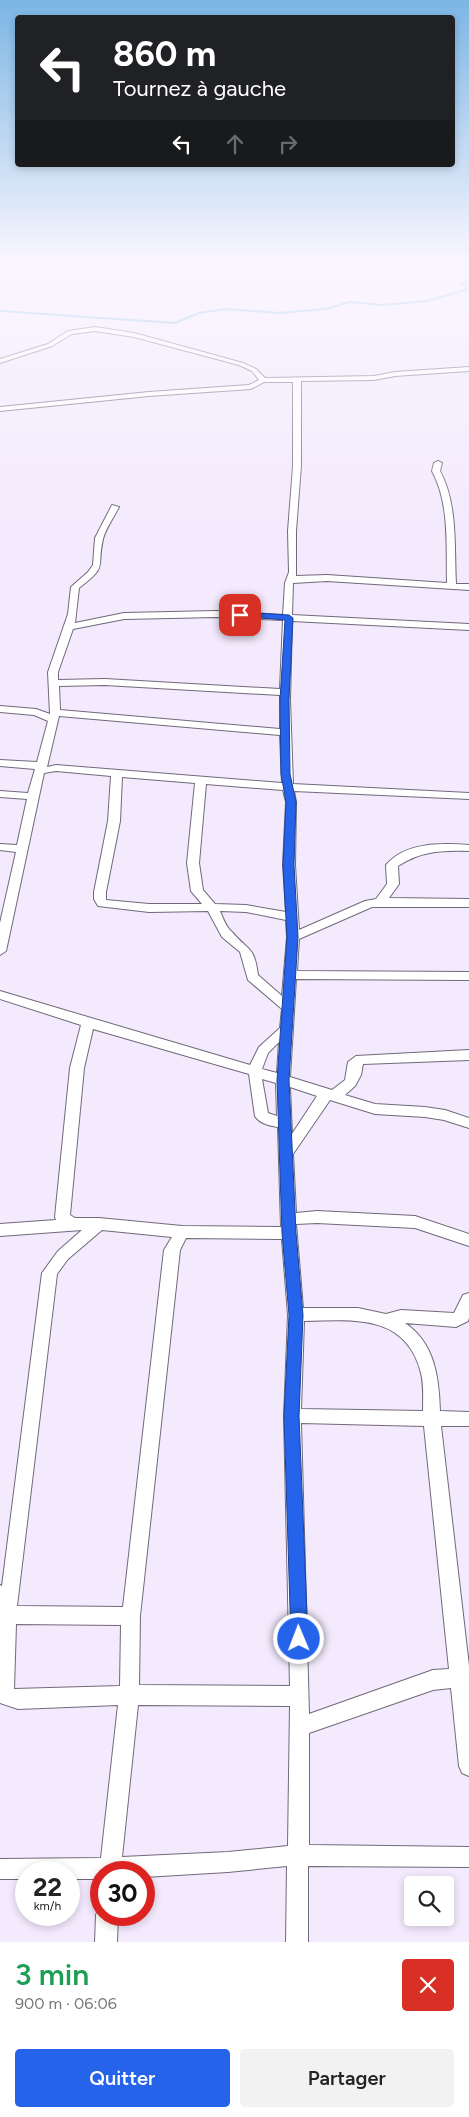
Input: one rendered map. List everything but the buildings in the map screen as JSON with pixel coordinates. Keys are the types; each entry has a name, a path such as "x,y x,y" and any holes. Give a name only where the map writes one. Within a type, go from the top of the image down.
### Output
{"street":[{"path":"0,361 26,353"},
{"path":"199,353 241,364 254,370 263,380"},
{"path":"0,409 149,394 251,387 263,380 297,381 374,378 395,374 469,369"},
{"path":"297,381 297,466 292,531 293,572 288,583 289,618 285,692 286,786 291,802 289,865 293,937 283,1080 289,1226 296,1315 292,1416 300,1696 297,1942"},
{"path":"438,464 436,472 442,482 448,510 452,585"},
{"path":"0,950 34,793 54,716 53,672 69,627 74,587 92,574 97,565 99,538 115,507"},
{"path":"291,579 327,578 469,587"},
{"path":"69,627 124,616 216,614 469,627"},
{"path":"53,683 104,682 285,692"},
{"path":"0,709 36,712 54,716 285,732"},
{"path":"0,763 355,793 469,796"},
{"path":"117,772 114,821 100,899 102,903 111,905 272,911 292,918"},
{"path":"201,780 193,863 196,891 212,908 226,934 245,950 250,962 252,977 287,1007"},
{"path":"0,794 34,793"},
{"path":"0,847 22,848"},
{"path":"380,902 393,884 392,865 414,850 469,848"},
{"path":"293,937 369,904 380,902 469,903"},
{"path":"289,975 469,976"},
{"path":"0,995 88,1024 255,1071 375,1109 425,1112 469,1123"},
{"path":"72,1224 62,1217 77,1068 88,1024"},
{"path":"285,1122 266,1120 262,1116 255,1071 258,1056 266,1045 286,1030"},
{"path":"286,1153 303,1131 314,1107 350,1083 354,1075 355,1062 361,1059 469,1055"},
{"path":"0,1230 72,1224 99,1224 182,1232 289,1226 317,1217 415,1222 469,1240"},
{"path":"99,1224 63,1255 50,1272 7,1615 4,1687 7,1697 18,1699 129,1695 300,1696"},
{"path":"111,1861 129,1695 131,1616 172,1250 182,1232"},
{"path":"388,1320 401,1316 462,1321 462,1316 469,1300"},
{"path":"296,1315 376,1315 388,1320 403,1327 419,1348 429,1373 432,1418 464,1676 469,1766"},
{"path":"409,1335 424,1317"},
{"path":"292,1416 469,1418"},
{"path":"0,1594 7,1615"},
{"path":"7,1615 131,1616"},
{"path":"300,1727 433,1680 464,1676"},
{"path":"155,1867 297,1855 469,1857"},
{"path":"0,1869 90,1870"},
{"path":"106,1942 107,1926"}],"route":[{"path":"240,615 289,618 285,700 286,786 291,802 289,865 293,937 283,1080 289,1233 296,1315 292,1416 299,1639"}]}
